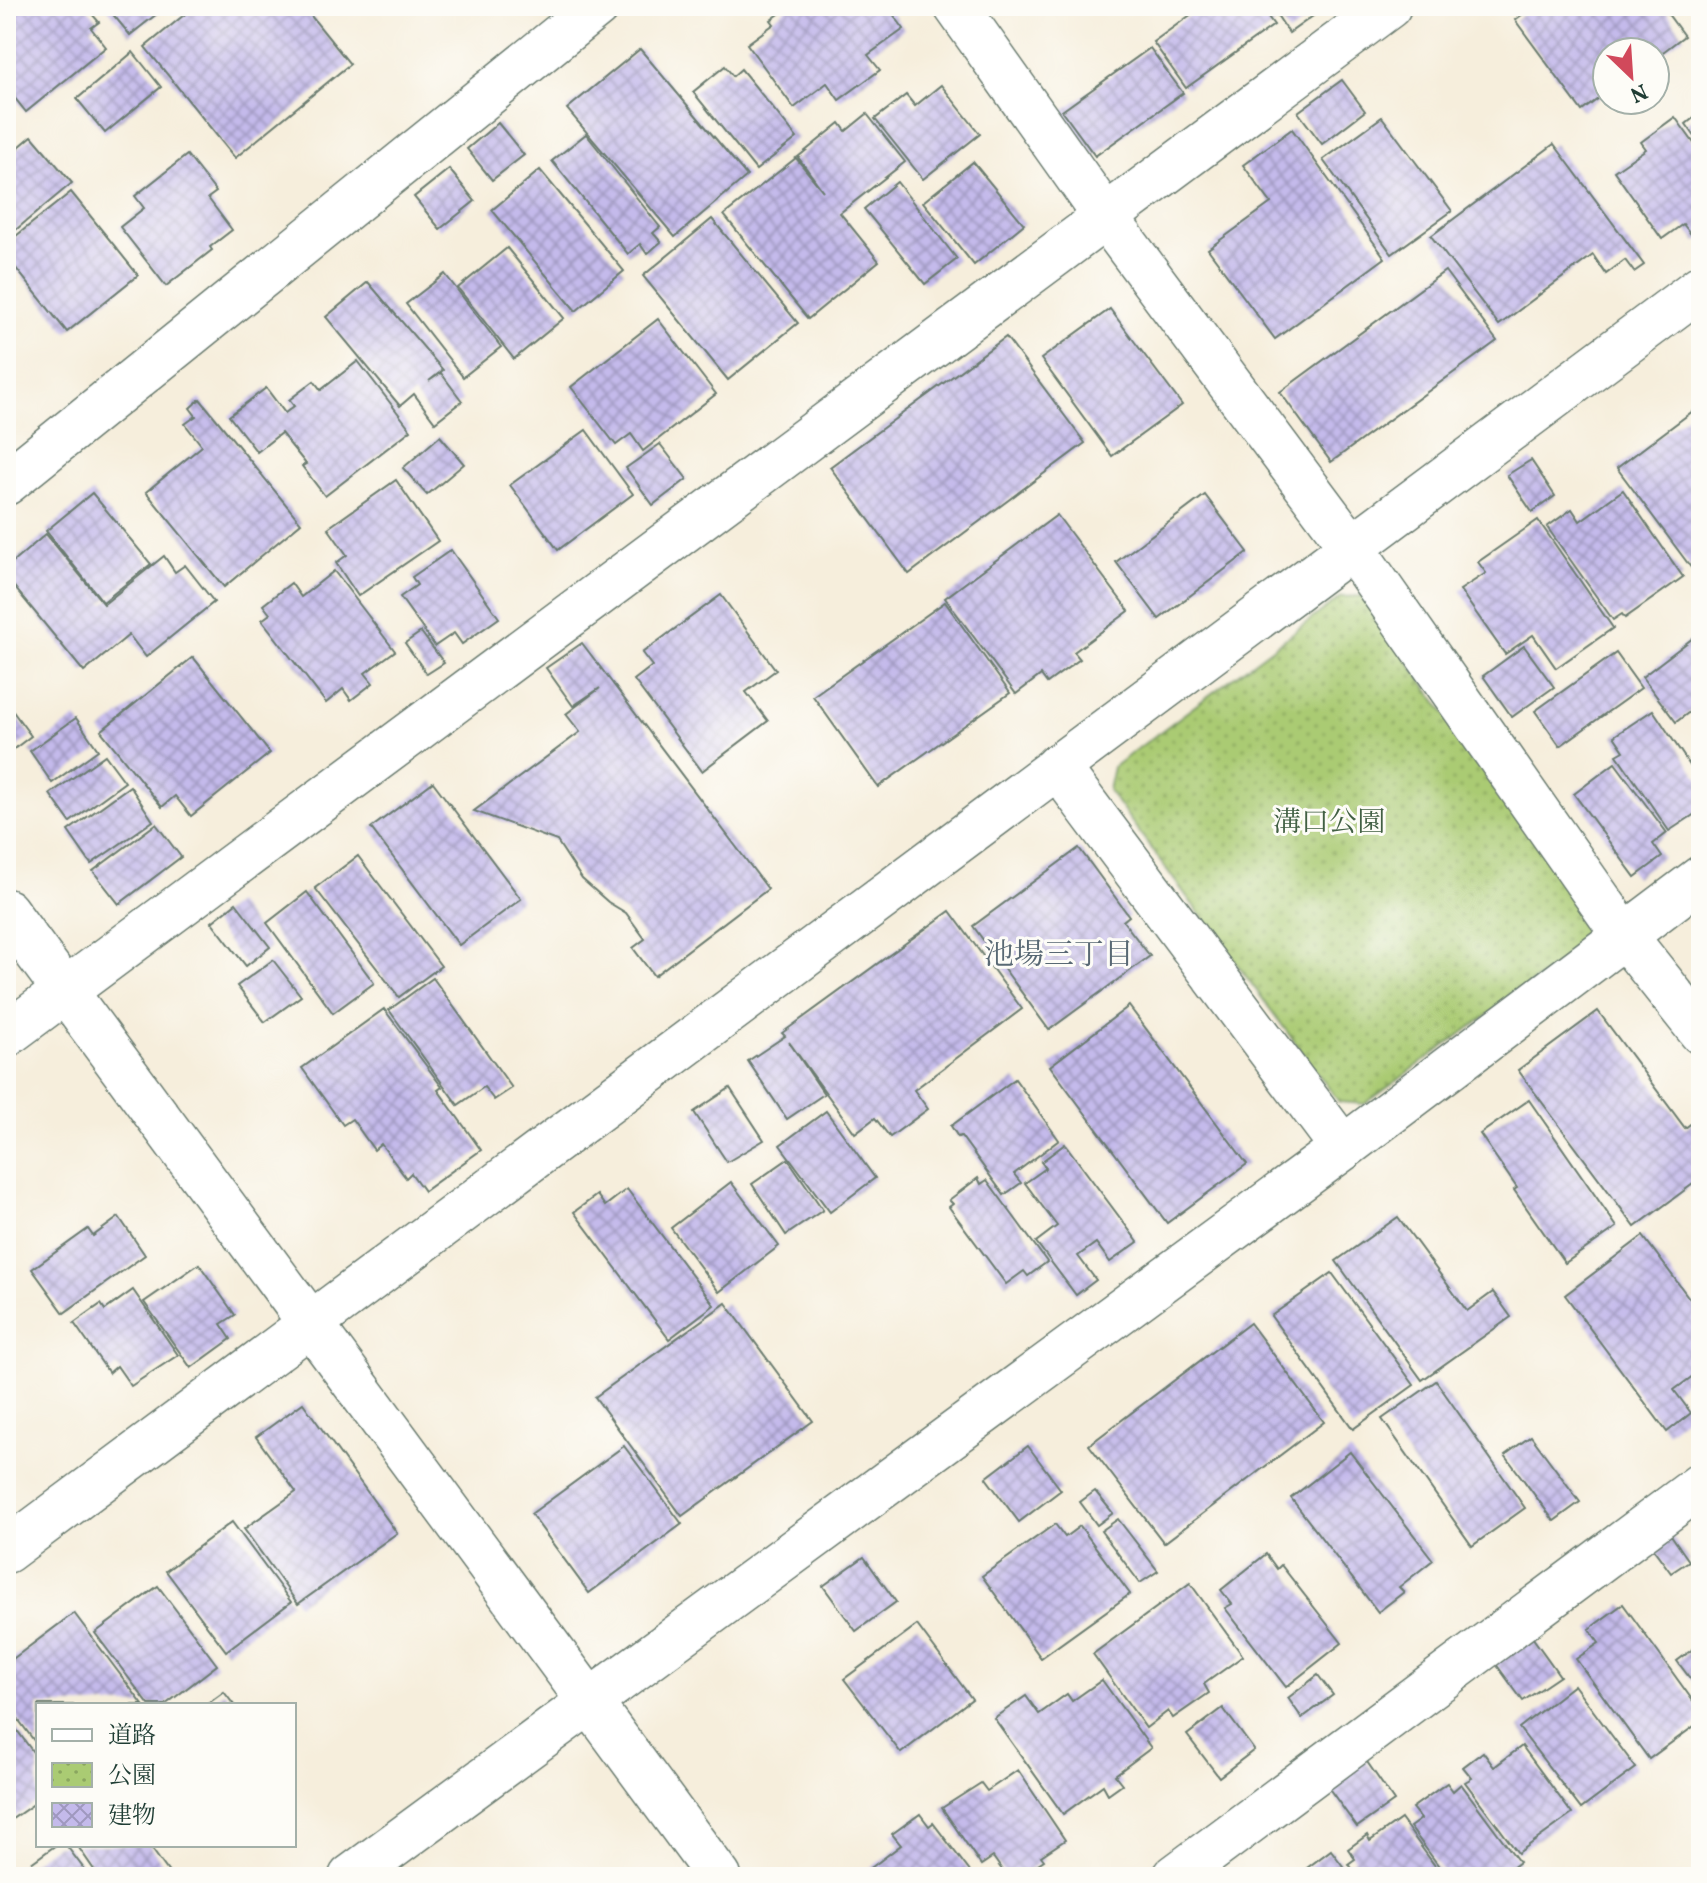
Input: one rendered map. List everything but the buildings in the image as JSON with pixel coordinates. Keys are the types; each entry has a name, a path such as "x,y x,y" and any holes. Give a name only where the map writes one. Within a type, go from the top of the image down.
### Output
{"street":[{"path":"6,483 597,6"},
{"path":"956,6 1105,216 1351,546 1624,935 1701,1032"},
{"path":"6,1035 1389,6"},
{"path":"6,1551 1701,287"},
{"path":"1057,766 1343,1148"},
{"path":"351,1877 1343,1148 1701,878"},
{"path":"6,911 719,1877"},
{"path":"1175,1877 1701,1485"}],"green space":[{"name":"溝口公園","path":"1362,596 1588,916 1585,944 1365,1104 1339,1102 1108,790 1113,767 1341,597"}],"district":[{"name":"池場三丁目","path":"1059,956"}]}
